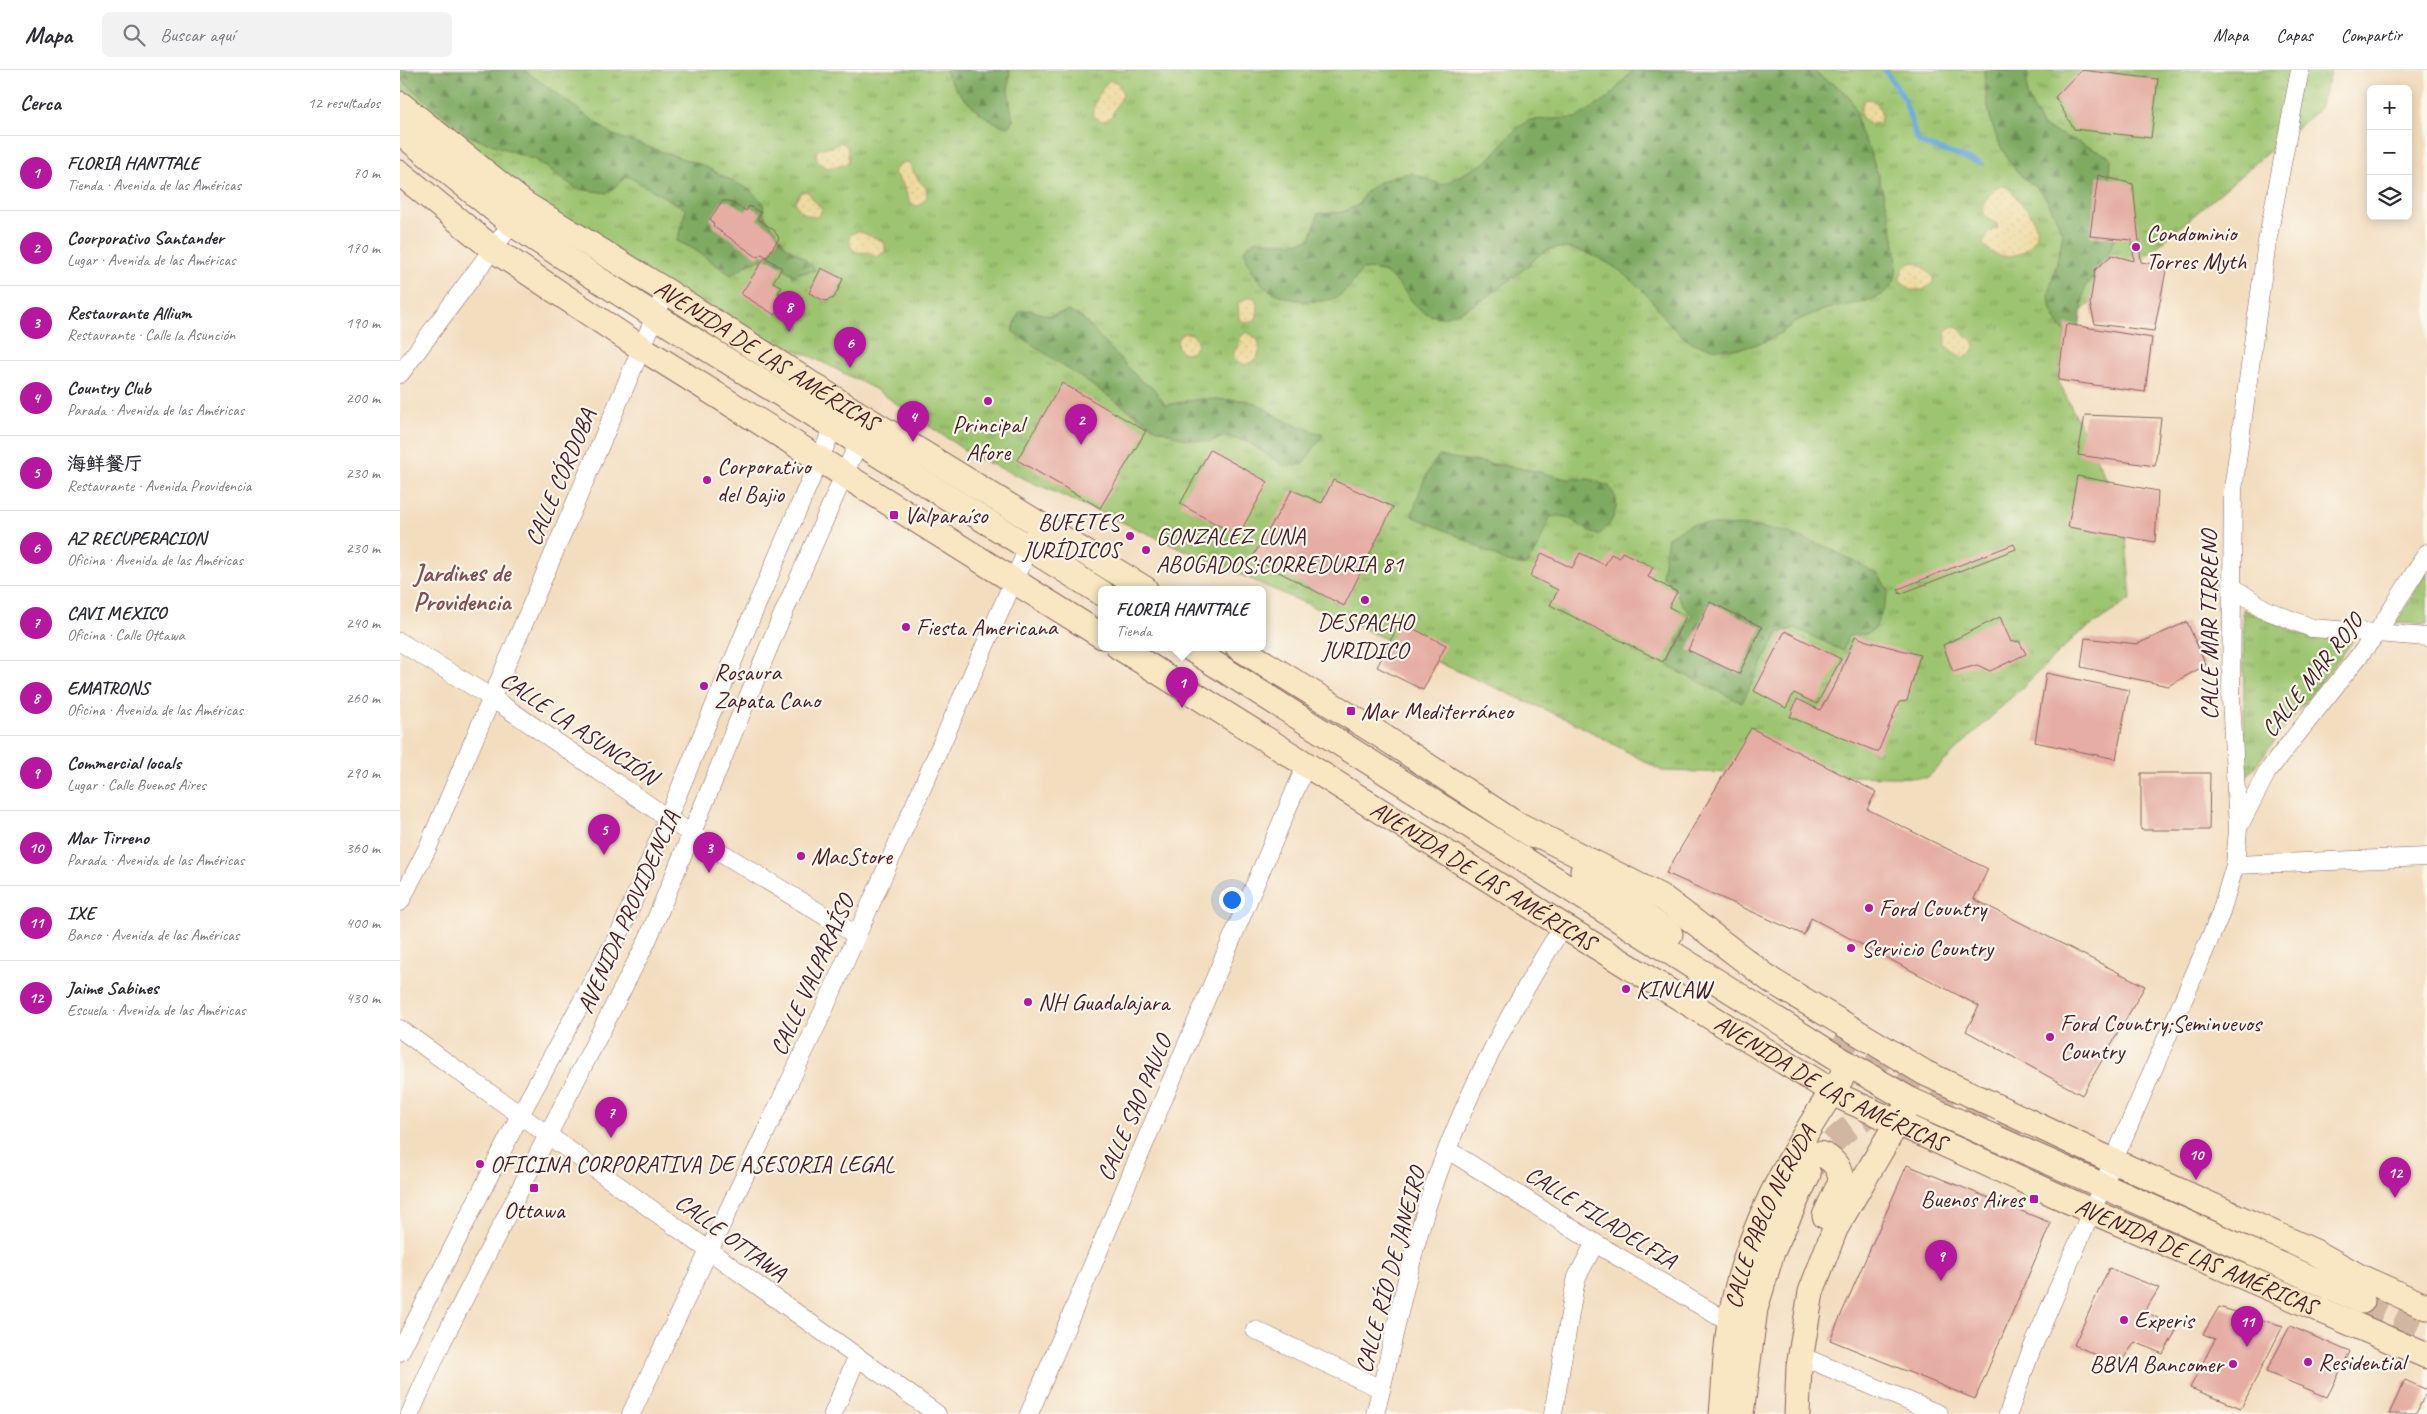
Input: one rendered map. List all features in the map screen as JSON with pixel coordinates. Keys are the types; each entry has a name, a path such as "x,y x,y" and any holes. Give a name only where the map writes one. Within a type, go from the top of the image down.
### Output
{"main road":[{"name":"AVENIDA DE LAS AMÉRICAS","path":"400,104 518,214 666,291 838,415 859,442 1098,589"},
{"name":"AVENIDA DE LAS AMÉRICAS","path":"400,132 518,214 655,316 838,415 869,420 1140,586"},
{"path":"400,173 493,249 640,347 1098,633"},
{"name":"AVENIDA DE LAS AMÉRICAS","path":"1124,651 1832,1092 2090,1211 2427,1356"},
{"name":"AVENIDA DE LAS AMÉRICAS","path":"1194,651 1850,1065 1910,1100 2362,1301"},
{"name":"AVENIDA DE LAS AMÉRICAS","path":"1244,651 1521,826 1702,956 1834,1039"},
{"name":"AVENIDA DE LAS AMÉRICAS","path":"1521,826 1663,898 1772,981 1867,1040 1925,1073 2113,1161 2315,1252 2360,1277 2427,1307"},
{"name":"CALLE PABLO NERUDA","path":"1722,1414 1730,1323 1749,1250 1771,1195 1782,1174 1832,1092 1867,1040"},
{"path":"1797,1414 1801,1356 1811,1292 1834,1229 1925,1073"},
{"path":"1782,1174 1802,1158 1815,1153 1828,1158 1840,1173 1839,1189 1816,1232 1810,1252 1808,1266 1811,1292"},
{"path":"1741,1414 1755,1309 1772,1252 1808,1174"},
{"name":"AVENIDA DE LAS AMÉRICAS","path":"2315,1252 2366,1263 2427,1290"}],"street":[{"name":"CALLE MAR TIRRENO","path":"2008,1414 2031,1351 2090,1211 2220,915 2235,865 2238,829 2231,698 2234,480 2267,242 2300,70"},
{"path":"400,374 518,214"},
{"name":"CALLE CÓRDOBA","path":"400,902 428,847 640,347 666,291"},
{"name":"AVENIDA PROVIDENCIA","path":"400,1352 520,1115 622,928 667,817 838,415"},
{"name":"AVENIDA PROVIDENCIA","path":"410,1414 442,1342 647,942 773,636 869,420"},
{"name":"CALLE VALPARAÍSO","path":"631,1414 822,1014 1039,524"},
{"name":"CALLE MAR ROJO","path":"2238,829 2267,772 2282,750 2377,633 2427,553"},
{"path":"2234,588 2266,610 2312,628 2427,637"},
{"name":"CALLE LA ASUNCIÓN","path":"400,642 492,698 691,834 856,935"},
{"name":"CALLE SAO PAULO","path":"1028,1414 1306,765"},
{"path":"2235,865 2427,857"},
{"name":"CALLE RÍO DE JANEIRO","path":"1375,1414 1422,1225 1448,1150 1476,1080 1531,976 1563,926"},
{"name":"CALLE OTTAWA","path":"400,1029 937,1414"},
{"name":"CALLE FILADELFIA","path":"1448,1150 1595,1243 1730,1323"},
{"path":"1553,1414 1577,1277 1595,1243"},
{"path":"1255,1330 1381,1389"},
{"path":"1801,1356 1939,1414"},
{"path":"833,1414 857,1357"}],"green space":[{"path":"400,70 2332,70 2319,109 2066,324 2058,380 2124,515 2131,599 2076,636 1927,778 1662,771 1577,724 973,456 875,389 812,357 597,271 400,93"},
{"path":"400,70 524,70 613,135 702,165 750,190 763,203 764,215 785,245 805,259 816,270 805,273 801,272 794,276 771,258 751,262 731,275 692,248 677,241 686,209 627,176 608,193 577,189 538,161 469,136 400,79"},
{"path":"945,70 1010,70 1008,91 1013,120 1009,126 1000,125 971,106 955,87"},
{"path":"1633,70 1813,70 1842,90 1854,107 1860,132 1873,159 1890,218 1896,258 1896,274 1892,285 1878,297 1860,303 1824,310 1803,318 1766,341 1748,347 1721,349 1703,346 1687,339 1674,328 1644,292 1626,276 1606,262 1573,249 1557,248 1545,251 1485,298 1459,312 1442,317 1430,315 1420,309 1387,274 1376,270 1362,270 1339,296 1322,301 1299,300 1278,295 1263,285 1253,273 1245,248 1256,240 1290,243 1310,239 1318,214 1343,212 1358,205 1366,192 1379,182 1395,176 1411,173 1442,185 1486,162 1515,130 1529,120 1576,118 1607,99"},
{"path":"1984,70 2027,70 2027,96 2042,126 2111,157 2109,201 2118,229 2103,267 2085,287 2078,335 2066,334 2052,313 2050,304 2049,295 2062,238 2060,228 2053,210 2043,194 2018,173 2001,147 1992,123 1986,97"},
{"path":"1030,310 1049,316 1068,311 1082,318 1141,381 1154,389 1165,405 1200,399 1242,400 1256,403 1285,421 1323,435 1303,464 1284,466 1250,443 1226,436 1209,442 1182,438 1157,429 1012,331 1020,311"},
{"path":"1439,456 1527,469 1567,479 1589,479 1609,486 1616,498 1614,515 1609,525 1598,535 1568,518 1556,516 1549,518 1537,550 1525,566 1507,562 1456,535 1412,516 1426,476"},
{"path":"1691,524 1751,526 1789,533 1829,548 1878,574 1889,591 1875,629 1866,634 1848,636 1843,651 1795,628 1778,633 1742,703 1669,667 1677,643 1692,615 1683,605 1672,586 1662,576 1668,537"},
{"path":"2427,571 2427,624 2396,623"},
{"path":"2243,609 2298,634 2353,641 2245,779"}],"sand":[{"path":"1110,80 1118,83 1123,94 1109,119 1103,121 1093,116 1093,112 1101,91"},
{"path":"1870,99 1878,105 1881,115 1880,122 1871,125 1863,120 1860,112 1864,100"},
{"path":"841,142 847,146 849,159 847,164 827,168 817,161 816,154 819,148 833,147"},
{"path":"904,162 909,163 919,181 926,188 927,197 919,206 911,205 903,185 894,173 894,170"},
{"path":"2001,185 2010,189 2030,214 2036,229 2035,239 2029,247 2021,253 2011,256 2001,256 1991,252 1983,244 1988,233 1998,228 1997,224 1984,215 1985,201"},
{"path":"802,191 808,192 822,209 819,216 808,215 798,208 795,201"},
{"path":"858,231 883,241 885,252 876,257 868,252 860,253 854,250 850,244 850,235"},
{"path":"1914,262 1922,266 1933,277 1933,283 1923,290 1910,290 1900,280 1904,268"},
{"path":"1249,297 1255,298 1258,309 1256,319 1247,323 1239,319 1238,303"},
{"path":"1956,326 1970,338 1975,346 1973,351 1966,357 1956,355 1946,345 1945,332 1949,328"},
{"path":"1247,332 1258,340 1260,350 1256,360 1244,365 1234,359 1234,352 1239,345 1241,336"},
{"path":"1187,333 1194,336 1197,343 1194,350 1187,353 1180,350 1177,343 1180,336"}],"building":[{"path":"2081,70 2158,79 2151,138 2074,129 2055,97"},
{"name":"Condominio Torres Myth","path":"2098,175 2133,184 2141,262 2167,266 2154,331 2095,324 2090,304 2095,270 2112,255 2134,261 2132,240 2090,236"},
{"path":"722,201 729,201 746,211 749,206 761,213 757,219 774,230 779,238 767,257 762,254 757,257 714,227 710,219"},
{"path":"765,257 782,268 773,282 782,287 778,293 783,296 777,304 781,307 775,315 741,294"},
{"path":"821,268 843,279 834,298 825,301 809,293"},
{"path":"2066,324 2152,338 2145,392 2058,380"},
{"path":"1062,383 1146,431 1100,508 1017,460"},
{"path":"2085,415 2161,418 2155,466 2078,455"},
{"path":"1210,450 1268,482 1238,536 1180,504"},
{"path":"2077,476 2158,491 2155,542 2068,527"},
{"path":"1333,480 1393,507 1344,606 1252,558 1292,490 1322,503"},
{"path":"2014,544 2016,549 1900,594 1898,589"},
{"path":"1622,552 1653,567 1648,577 1677,592 1669,607 1686,616 1663,662 1550,605 1558,590 1530,576 1542,553 1572,568 1580,553 1605,565 1611,554 1619,558"},
{"path":"1710,602 1762,627 1739,674 1688,650"},
{"path":"2000,617 2011,642 2019,641 2026,654 1990,671 1977,665 1953,672 1943,645"},
{"path":"1400,622 1446,645 1423,690 1377,667"},
{"path":"2187,622 2206,665 2168,686 2081,667 2085,638 2137,644"},
{"path":"1785,631 1841,659 1817,704 1794,693 1786,708 1754,691"},
{"path":"1855,636 1920,655 1907,701 1899,702 1878,752 1790,717 1797,699 1820,710 1837,681"},
{"path":"2046,673 2129,690 2116,759 2035,742"},
{"name":"Ford Country","path":"1751,728 1876,792 1867,809 1988,869 1974,899 2145,986 2082,1095 1966,1031 1979,1006 1811,918 1804,935 1666,873"},
{"path":"2141,773 2210,773 2209,830 2141,830"},
{"path":"1907,1165 2051,1223 1975,1399 1830,1340"},
{"name":"Experis","path":"2109,1268 2159,1288 2145,1311 2177,1329 2163,1354 2135,1342 2119,1365 2074,1345"},
{"name":"BBVA Bancomer","path":"2219,1307 2283,1326 2241,1408 2190,1388 2215,1339 2203,1334"},
{"name":"Residential","path":"2290,1326 2350,1352 2327,1397 2266,1372"},
{"name":"Residential","path":"2405,1380 2427,1390 2416,1414 2389,1414"}],"waterway":[{"path":"1885,70 1904,98 1916,137 1920,143 1980,163"}],"tunnel":[{"path":"1834,1039 1910,1080 2034,1137"},
{"path":"1809,1172 1831,1144 1858,1121 1890,1106 1925,1100"},
{"path":"2250,1236 2341,1278"},
{"path":"2362,1301 2427,1330"}],"place":[{"name":"Condominio Torres Myth","path":"2136,247"},
{"name":"EMATRONS","path":"789,332"},
{"name":"AZ RECUPERACION","path":"850,368"},
{"name":"Principal Afore","path":"988,401"},
{"name":"Country Club","path":"913,442"},
{"name":"Coorporativo Santander","path":"1081,445"},
{"name":"Corporativo del Bajio","path":"707,480"},
{"name":"Valparaíso","path":"894,515"},
{"name":"BUFETES JURÍDICOS","path":"1130,536"},
{"name":"GONZALEZ LUNA ABOGADOS;CORREDURIA 81","path":"1146,550"},
{"name":"DESPACHO JURIDICO","path":"1365,600"},
{"name":"Fiesta Americana","path":"906,627"},
{"name":"Rosaura Zapata Cano","path":"704,686"},
{"name":"FLORIA HANTTALE","path":"1182,708"},
{"name":"Mar Mediterráneo","path":"1351,711"},
{"name":"海鲜餐厅","path":"604,855"},
{"name":"MacStore","path":"801,856"},
{"name":"Restaurante Allium","path":"709,873"},
{"name":"Ford Country","path":"1869,908"},
{"name":"Servicio Country","path":"1851,948"},
{"name":"KINLAW","path":"1626,989"},
{"name":"NH Guadalajara","path":"1028,1002"},
{"name":"Ford Country;Seminuevos Country","path":"2050,1037"},
{"name":"CAVI MEXICO","path":"611,1138"},
{"name":"OFICINA CORPORATIVA DE ASESORIA LEGAL","path":"480,1164"},
{"name":"Mar Tirreno","path":"2196,1180"},
{"name":"Ottawa","path":"534,1188"},
{"name":"Jaime Sabines","path":"2395,1198"},
{"name":"Buenos Aires","path":"2034,1199"},
{"name":"Commercial locals","path":"1941,1281"},
{"name":"Experis","path":"2124,1320"},
{"name":"IXE","path":"2247,1347"},
{"name":"Residential","path":"2308,1362"},
{"name":"BBVA Bancomer","path":"2233,1364"}],"district":[{"name":"Jardines de Providencia","path":"462,586"}]}
